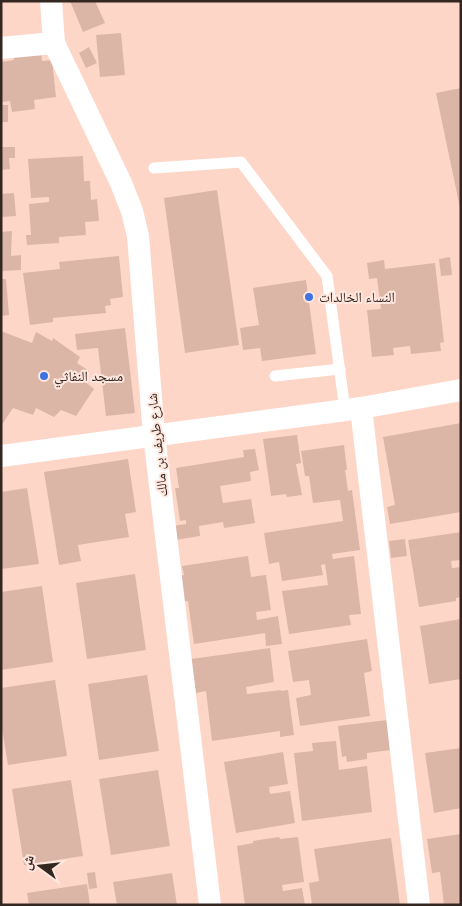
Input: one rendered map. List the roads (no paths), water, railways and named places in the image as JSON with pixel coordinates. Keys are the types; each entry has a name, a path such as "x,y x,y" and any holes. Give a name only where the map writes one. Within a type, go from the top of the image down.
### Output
{"street":[{"name":"شارع طريف بن مالك","path":"51,1 54,43 121,183 132,211 138,236 154,435 210,905"},
{"path":"1,48 54,43"},
{"path":"1,456 353,409 461,390"},
{"path":"353,409 419,905"}],"lane":[{"path":"154,168 241,162 327,276 340,369 353,409"},
{"path":"275,376 340,369"}],"place":[{"name":"النساء الخالدات","path":"309,297"},
{"name":"مسجد النفاثي","path":"44,376"}]}
